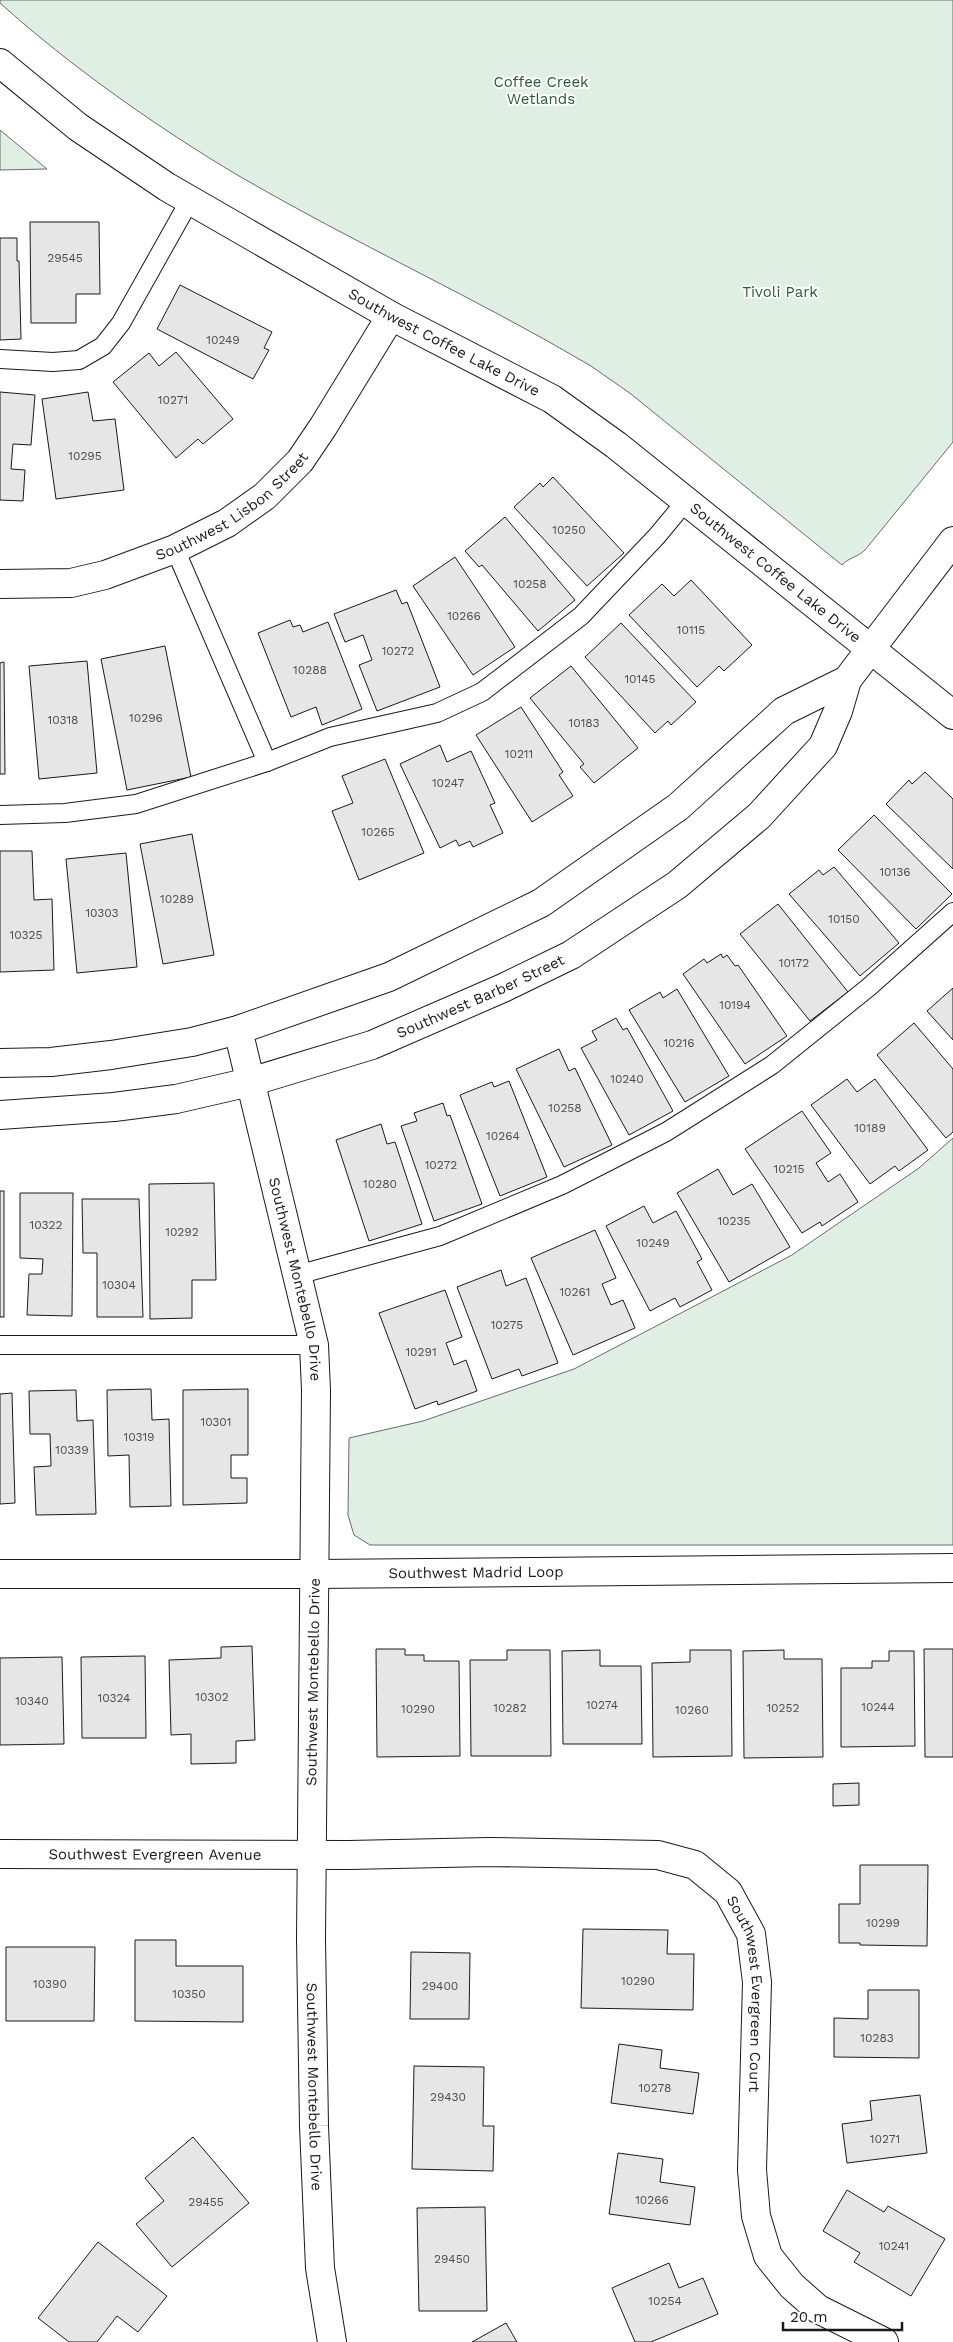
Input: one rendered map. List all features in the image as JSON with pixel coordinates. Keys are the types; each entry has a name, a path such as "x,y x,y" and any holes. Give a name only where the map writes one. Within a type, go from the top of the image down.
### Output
{"street":[{"name":"Southwest Coffee Lake Drive","path":"0,63 78,126 190,200 391,316 552,399 616,445 870,649"},
{"name":"Southwest Lisbon Street","path":"0,584 71,582 105,575 175,549 227,523 265,496 300,461 324,427 391,316"},
{"name":"Southwest Barber Street","path":"0,1115 114,1107 176,1099 250,1082 372,1045 504,988 571,955 677,885 760,816 823,746 838,711 847,680 953,541"},
{"path":"870,649 953,715"},
{"name":"Southwest Barber Street","path":"0,1063 51,1062 192,1042 238,1030 389,977 541,903 678,807 784,711 847,680"},
{"name":"Southwest Montebello Drive","path":"238,1030 314,1345 316,1390 315,1574 311,1855 314,2126 320,2268 332,2342"},
{"name":"Southwest Madrid Loop","path":"0,1574 315,1574 953,1568"},
{"name":"Southwest Evergreen Court","path":"311,1855 489,1852 658,1855 695,1865 728,1892 751,1934 757,1982 752,2170 756,2216 768,2256 792,2286 818,2309 884,2342"},
{"name":"Southwest Evergreen Avenue","path":"0,1854 311,1855"}],"lane":[{"path":"0,359 53,362 79,360 103,346 121,324 190,200"},
{"path":"0,815 65,813 136,804 266,762 330,736 437,713 482,692 581,616 657,536 686,501"},
{"path":"175,549 266,762"},
{"path":"297,1275 440,1236 562,1185 666,1132 772,1065 869,987 953,912"},
{"path":"0,1345 314,1345"}],"green space":[{"name":"Tivoli Park","path":"0,0 953,0 953,442 865,550 842,565 631,394 591,366 504,317 282,201 177,138 55,50 0,3"},
{"path":"0,130 47,169 0,170"},
{"path":"953,1138 953,1545 370,1545 354,1535 348,1515 349,1438 423,1421 574,1369 792,1255 919,1168"}],"building":[{"path":"30,222 99,222 100,294 76,294 76,323 31,323"},
{"path":"0,238 17,238 21,339 0,340"},
{"path":"180,285 272,332 264,348 269,350 253,379 157,329"},
{"path":"176,352 233,419 203,444 198,439 176,458 113,382 149,353 159,366"},
{"path":"0,392 35,395 31,445 13,444 11,469 25,470 23,501 0,500"},
{"path":"88,392 93,421 115,419 124,490 56,499 42,399"},
{"path":"553,477 624,553 587,586 514,507 540,483 543,487"},
{"path":"505,517 575,600 538,631 482,565 479,567 465,551"},
{"path":"455,557 515,647 473,675 413,586"},
{"path":"691,580 752,645 724,671 719,666 697,687 629,615 662,584 674,596"},
{"path":"396,590 402,604 407,602 440,687 377,711 359,665 372,660 363,635 345,642 334,614"},
{"path":"290,620 293,627 300,625 303,632 328,622 362,709 322,725 316,707 291,717 258,633"},
{"path":"621,623 696,702 671,725 668,721 655,733 585,657"},
{"path":"165,646 191,777 127,790 101,659"},
{"path":"87,661 97,773 39,779 29,666"},
{"path":"4,662 5,774 0,774 0,663"},
{"path":"571,666 638,748 594,783 580,767 584,764 530,698"},
{"path":"521,707 563,772 559,775 573,796 532,822 476,735"},
{"path":"440,745 447,762 471,751 495,803 490,805 503,833 473,847 470,841 459,846 456,840 440,848 400,764"},
{"path":"385,759 424,853 359,880 332,811 353,803 342,776"},
{"path":"925,772 953,799 953,869 886,804 909,780 912,784"},
{"path":"874,815 952,894 916,929 838,850"},
{"path":"192,834 214,955 163,964 140,844"},
{"path":"0,851 32,851 34,900 52,899 54,970 0,972"},
{"path":"126,853 137,967 77,973 66,859"},
{"path":"834,867 899,943 860,976 789,894 819,870 823,875"},
{"path":"778,904 848,992 810,1021 740,934"},
{"path":"721,954 723,958 727,955 735,966 738,965 787,1036 745,1064 683,974 704,959 707,963"},
{"path":"953,988 953,1040 927,1011"},
{"path":"677,989 729,1076 685,1102 629,1010 660,992 663,998"},
{"path":"616,1018 623,1030 627,1028 673,1111 629,1135 581,1048 597,1040 592,1031"},
{"path":"914,1023 953,1069 953,1132 946,1138 877,1055"},
{"path":"559,1049 569,1071 575,1068 612,1145 564,1167 516,1069"},
{"path":"847,1079 857,1092 875,1079 928,1150 899,1171 895,1166 870,1184 811,1105"},
{"path":"509,1081 547,1177 500,1196 460,1095 492,1082 494,1087"},
{"path":"443,1103 447,1116 450,1115 482,1204 434,1221 401,1126 417,1121 414,1113"},
{"path":"802,1111 831,1153 816,1163 828,1182 840,1174 858,1202 822,1226 820,1222 802,1233 745,1149"},
{"path":"381,1124 387,1144 395,1142 422,1224 369,1241 336,1140"},
{"path":"718,1169 733,1195 752,1184 790,1247 729,1282 677,1193"},
{"path":"214,1183 216,1280 192,1280 192,1318 150,1319 149,1184"},
{"path":"0,1191 4,1191 4,1317 0,1317"},
{"path":"20,1193 73,1193 72,1316 27,1315 29,1274 42,1274 43,1259 20,1258"},
{"path":"82,1199 139,1199 143,1317 97,1317 97,1253 83,1253"},
{"path":"644,1206 653,1223 676,1211 702,1259 697,1262 712,1290 680,1307 675,1298 650,1311 606,1226"},
{"path":"595,1230 616,1278 602,1284 611,1305 623,1300 635,1328 573,1355 531,1258"},
{"path":"501,1270 506,1286 526,1278 558,1363 522,1376 519,1369 492,1379 457,1287"},
{"path":"445,1290 462,1337 446,1343 454,1365 466,1360 477,1391 438,1405 437,1401 415,1409 379,1313"},
{"path":"151,1389 152,1420 169,1419 171,1506 130,1507 129,1455 108,1456 107,1390"},
{"path":"248,1389 248,1455 231,1455 231,1478 247,1478 247,1503 183,1505 183,1390"},
{"path":"76,1390 77,1421 93,1420 96,1514 36,1515 34,1467 51,1466 50,1434 30,1434 29,1391"},
{"path":"12,1393 15,1503 0,1504 0,1394"},
{"path":"252,1646 255,1740 236,1741 236,1763 191,1764 191,1734 171,1735 169,1660 221,1658 221,1647"},
{"path":"376,1649 405,1649 405,1655 424,1655 424,1661 459,1661 460,1756 377,1757"},
{"path":"924,1649 953,1649 953,1757 925,1757"},
{"path":"507,1650 550,1650 551,1756 471,1756 470,1660 507,1660"},
{"path":"600,1650 600,1666 641,1666 642,1744 563,1744 562,1651"},
{"path":"690,1650 731,1650 732,1756 653,1757 652,1663 690,1662"},
{"path":"784,1650 784,1659 822,1659 823,1757 744,1758 743,1651"},
{"path":"889,1651 914,1651 915,1746 841,1747 841,1668 872,1668 872,1661 889,1661"},
{"path":"145,1656 146,1738 82,1738 81,1657"},
{"path":"62,1657 64,1744 0,1745 0,1658"},
{"path":"859,1783 859,1805 833,1806 833,1784"},
{"path":"860,1865 928,1865 927,1946 839,1943 839,1904 860,1904"},
{"path":"583,1929 668,1930 667,1954 694,1954 693,2010 581,2008"},
{"path":"135,1940 176,1940 176,1966 243,1966 243,2022 135,2021"},
{"path":"6,1947 95,1947 94,2021 6,2021"},
{"path":"411,1952 470,1953 469,2019 410,2019"},
{"path":"868,1990 919,1990 919,2058 834,2057 834,2018 868,2019"},
{"path":"619,2044 662,2050 660,2068 699,2073 693,2114 611,2103"},
{"path":"414,2066 484,2067 483,2126 494,2126 493,2171 412,2169"},
{"path":"920,2095 927,2153 847,2163 842,2124 872,2120 870,2101"},
{"path":"193,2137 249,2203 172,2267 136,2224 164,2201 145,2178"},
{"path":"618,2153 663,2159 660,2182 695,2187 690,2225 609,2214"},
{"path":"847,2190 884,2212 888,2206 945,2239 911,2296 854,2262 860,2253 823,2231"},
{"path":"485,2207 487,2311 419,2311 417,2208"},
{"path":"98,2242 167,2296 138,2332 117,2316 97,2342 69,2342 38,2318"},
{"path":"669,2263 679,2288 703,2278 718,2314 651,2342 635,2342 612,2288"},
{"path":"506,2323 517,2342 472,2342"}],"park label":[{"name":"Coffee Creek Wetlands","path":"541,90"}]}
